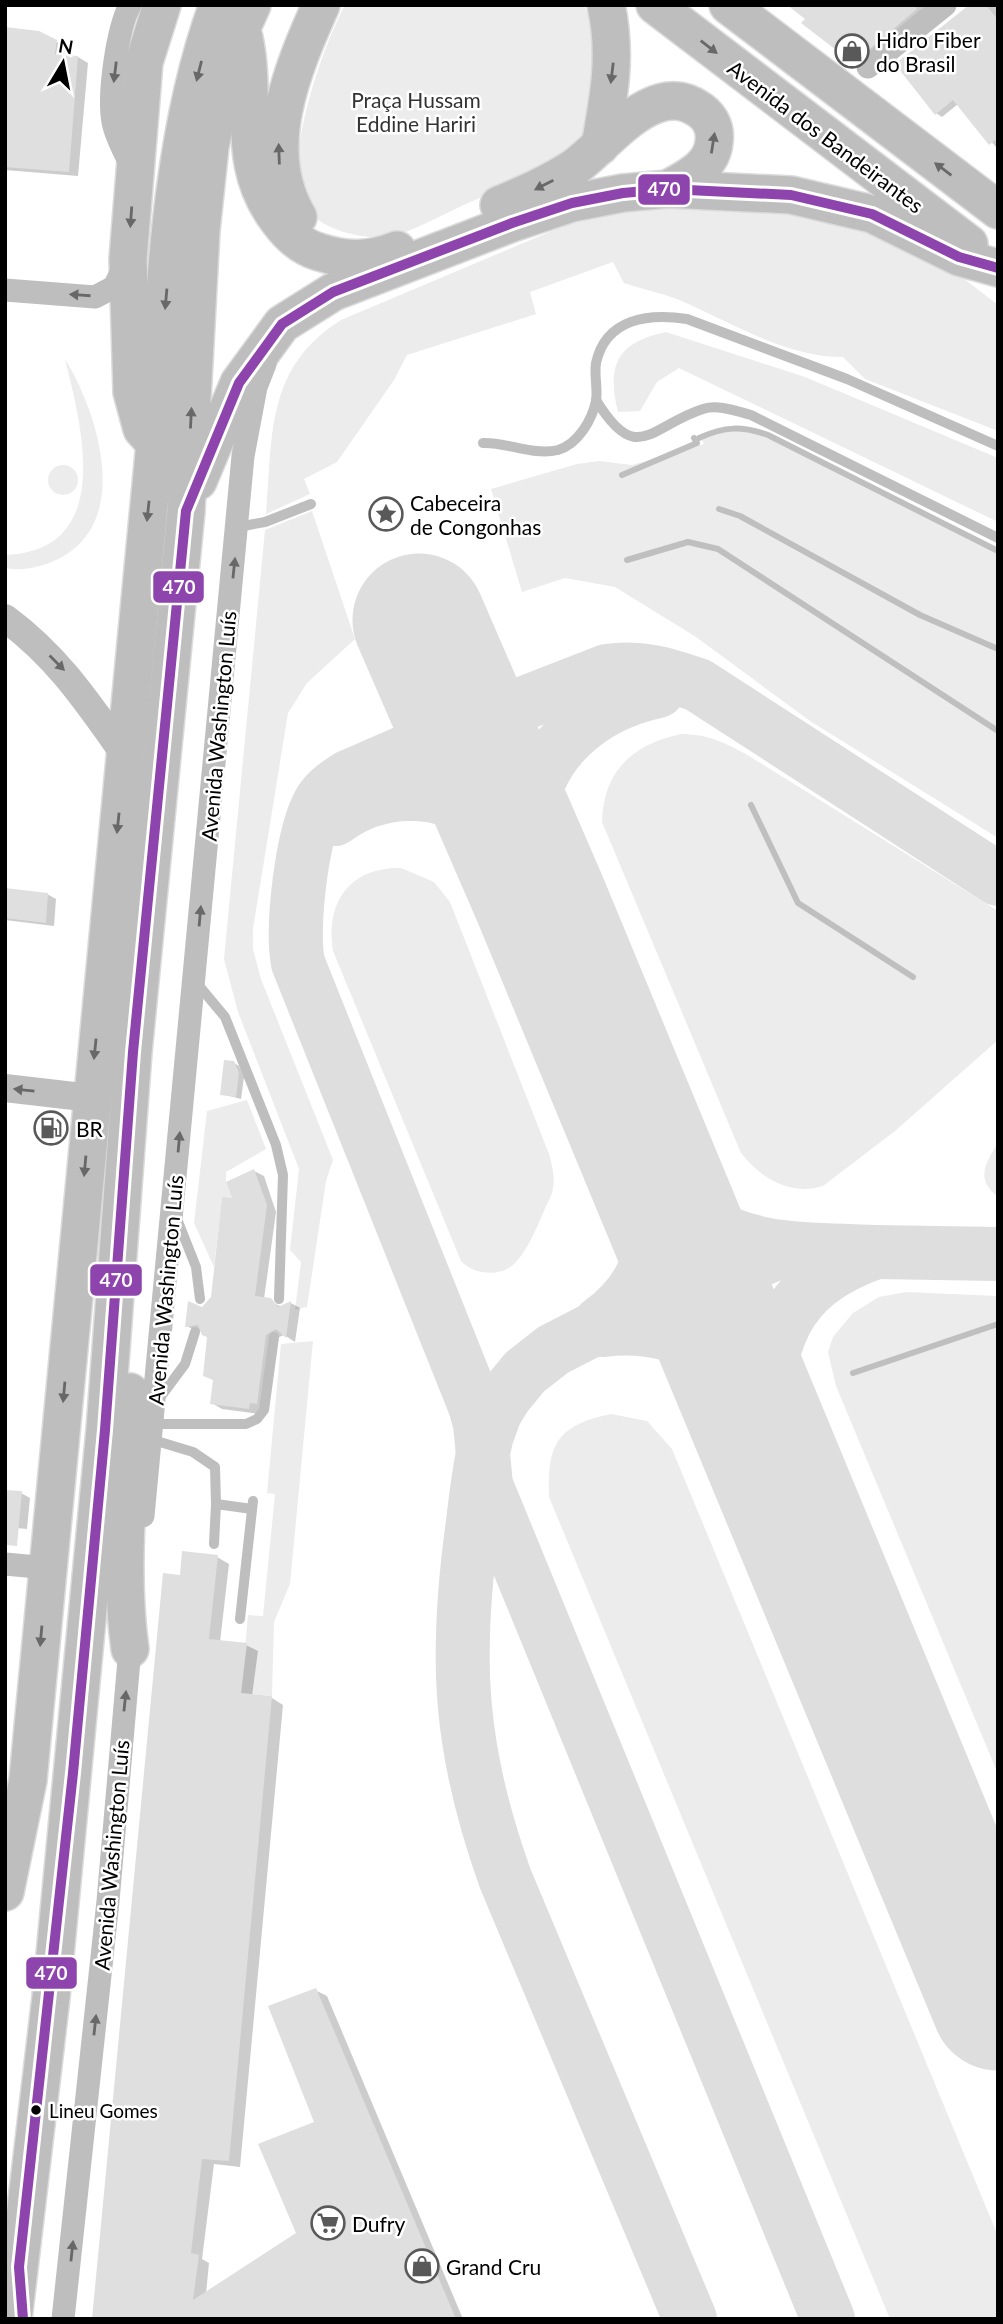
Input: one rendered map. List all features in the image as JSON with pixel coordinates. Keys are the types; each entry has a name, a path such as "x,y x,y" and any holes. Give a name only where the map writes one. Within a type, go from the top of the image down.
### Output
{"highway":[{"path":"155,443 142,429 132,392 128,259 144,62 162,5"},
{"path":"321,5 291,82 278,141 279,161 287,198 302,222 330,255"},
{"path":"600,146 614,61 606,5"},
{"name":"Avenida dos Bandeirantes","path":"655,5 998,267"},
{"path":"728,5 991,196"},
{"path":"237,13 248,57 249,153 261,196 286,231 308,249 343,259 373,259 545,185 648,108 663,102 681,101 699,109 710,118 715,131 709,160 668,189"},
{"path":"5,1892 28,1780 155,443 186,230 210,146 237,13"},
{"path":"186,511 228,406 260,352 282,324 334,292 512,223 572,203 622,193 668,189 791,195 872,214 959,257 998,267"},
{"path":"13,2319 71,1799 116,1300 133,1052 186,511 186,230"},
{"path":"116,1300 128,1333 130,1468 124,1587 130,1649"}],"street":[{"path":"130,5 119,48 111,105 113,124 135,174"},
{"path":"869,67 946,5"},
{"path":"5,290 95,297 114,287 128,259"},
{"name":"Avenida Washington Luís","path":"64,2319 250,416 256,387 268,355 294,323 334,292"},
{"path":"5,618 32,638 67,674 125,755"},
{"path":"5,1088 91,1098"},
{"path":"5,1564 48,1568"},
{"path":"19,2267 23,2319"}],"lane":[{"path":"482,443 544,451 559,449 583,432 596,400 595,374 603,344 625,323 658,315 687,319 847,379 998,446"},
{"path":"596,400 620,432 646,438 704,409 720,408 751,415 998,538"},
{"path":"238,527 265,522 311,504"},
{"path":"194,980 225,1017 276,1145 283,1175 279,1299"},
{"path":"172,1209 194,1260 200,1299"},
{"path":"152,1423 185,1364 195,1332"},
{"path":"152,1423 246,1424 257,1419 264,1409 274,1337"},
{"path":"152,1423 215,1467 214,1544"},
{"path":"216,1504 252,1505 240,1619"}],"green space":[{"name":"Praça Hussam Eddine Hariri","path":"345,5 584,5 603,55 590,136 558,163 396,235 362,236 322,223 304,205 299,193 299,149 318,71"},
{"path":"736,204 865,224 950,268 998,305 998,431 865,379 843,357 822,356 782,346 679,300 624,283 613,262 530,292 536,314 407,355 394,380 337,462 304,479 310,494 266,514 273,431 286,382 298,359 316,339 341,320 566,225 651,207"},
{"path":"666,332 805,377 998,458 998,522 679,368 657,382 640,411 618,412 614,381 615,368 620,358 637,342"},
{"path":"65,359 88,406 97,434 102,463 102,491 96,517 84,539 62,557 34,567 5,568 5,555 40,548 63,532 77,509 83,481 82,450"},
{"path":"738,428 768,436 998,553 998,838 810,721 696,637 615,587 565,578 522,592 491,489 577,464 599,461 632,465 704,444 701,438 723,429"},
{"path":"63,465 69,466 77,474 77,486 69,494 63,495 57,494 49,486 48,480 49,474 57,466"},
{"path":"312,511 355,639 307,683 288,713 253,929 253,949 261,979 333,1160 326,1181 307,1307 295,1310 301,1262 290,1250 299,1169 238,1012 224,959 265,530"},
{"path":"681,734 716,740 749,756 998,911 998,1040 895,1131 823,1186 799,1189 777,1183 758,1171 741,1153 602,822 608,788 624,763 649,745"},
{"path":"401,868 434,882 450,902 552,1165 552,1192 531,1240 516,1262 503,1271 480,1272 461,1261 333,951 333,917 345,891 368,874 383,869"},
{"path":"247,1100 266,1149 226,1172 226,1182 232,1198 222,1198 214,1267 194,1223 207,1111"},
{"path":"998,1143 998,1197 987,1184 984,1172"},
{"path":"906,1292 998,1296 998,1774 836,1386 828,1352 833,1337 853,1313 879,1297"},
{"path":"313,1341 290,1584 274,1622 272,1696 241,1693 248,1615 263,1616 275,1494 267,1493 281,1344"},
{"path":"611,1414 647,1421 672,1449 998,2236 998,2319 890,2319 549,1497 550,1463 559,1440 578,1424"}],"building":[{"path":"787,5 914,5 917,9 853,63 801,23 805,19"},
{"path":"969,5 986,5 998,20 998,138 989,145 953,100 935,115 895,64"},
{"path":"5,27 39,31 57,40 55,54 78,56 69,172 5,167"},
{"path":"5,888 48,893 46,923 5,918"},
{"path":"224,1060 234,1061 239,1073 236,1097 220,1095"},
{"path":"254,1169 267,1205 255,1296 271,1298 278,1307 291,1301 286,1338 276,1329 266,1335 257,1404 250,1403 249,1409 210,1404 213,1380 203,1376 207,1337 202,1335 198,1325 185,1327 188,1301 202,1307 211,1297 222,1197 232,1198 226,1182"},
{"path":"5,1490 22,1491 17,1546 5,1545"},
{"path":"182,1551 218,1555 209,1639 247,1643 241,1693 272,1696 229,2161 202,2159 191,2253 199,2255 193,2300 296,2233 258,2144 314,2122 268,2006 316,1988 456,2319 92,2319 163,1573 180,1575"}],"waterway":[{"path":"699,438 717,431 734,429 768,435 998,551"},
{"path":"622,475 697,443 694,438"},
{"path":"719,509 740,516 920,615 998,649"},
{"path":"627,560 688,542 718,549 998,731"},
{"path":"751,805 798,903 913,977"},
{"path":"853,1373 998,1324"}],"taxiway":[{"path":"828,2319 486,1485 480,1424 475,1406 298,963 297,904 303,857 314,816 326,794 348,777 465,726 607,671 619,670 664,674 698,685 998,879"},
{"path":"540,899 529,843 529,824 533,798 542,775 554,754 589,720 633,698 658,691"},
{"path":"335,819 368,801 387,796 406,794 443,798 477,815 521,855"},
{"path":"642,1144 664,1180 687,1207 712,1225 739,1238 801,1249 876,1252 844,1266 818,1282 799,1301 785,1322 769,1373 762,1436"},
{"path":"600,1323 618,1308 643,1274 653,1237 653,1172"},
{"path":"690,2319 505,1878 490,1832 478,1789 465,1706 463,1622 466,1578 487,1435 495,1413 525,1372 553,1350 588,1332 786,1249"},
{"path":"876,1252 998,1254"},
{"path":"603,1330 649,1330 694,1344 718,1364 750,1407"}],"runway":[{"path":"419,620 540,899 998,2004"}],"transit line":[{"name":"470","path":"23,2319 19,2267 73,1773 105,1430 133,1052 186,511 239,383 282,324 333,292 512,223 572,203 623,193 668,189 791,195 872,214 959,257 998,268"}],"place":[{"name":"Hidro Fiber do Brasil","path":"852,51"},
{"name":"Cabeceira de Congonhas","path":"386,514"},
{"name":"BR","path":"51,1128"},
{"name":"Lineu Gomes","path":"36,2110"},
{"name":"Dufry","path":"328,2223"},
{"name":"Grand Cru","path":"422,2266"}]}
